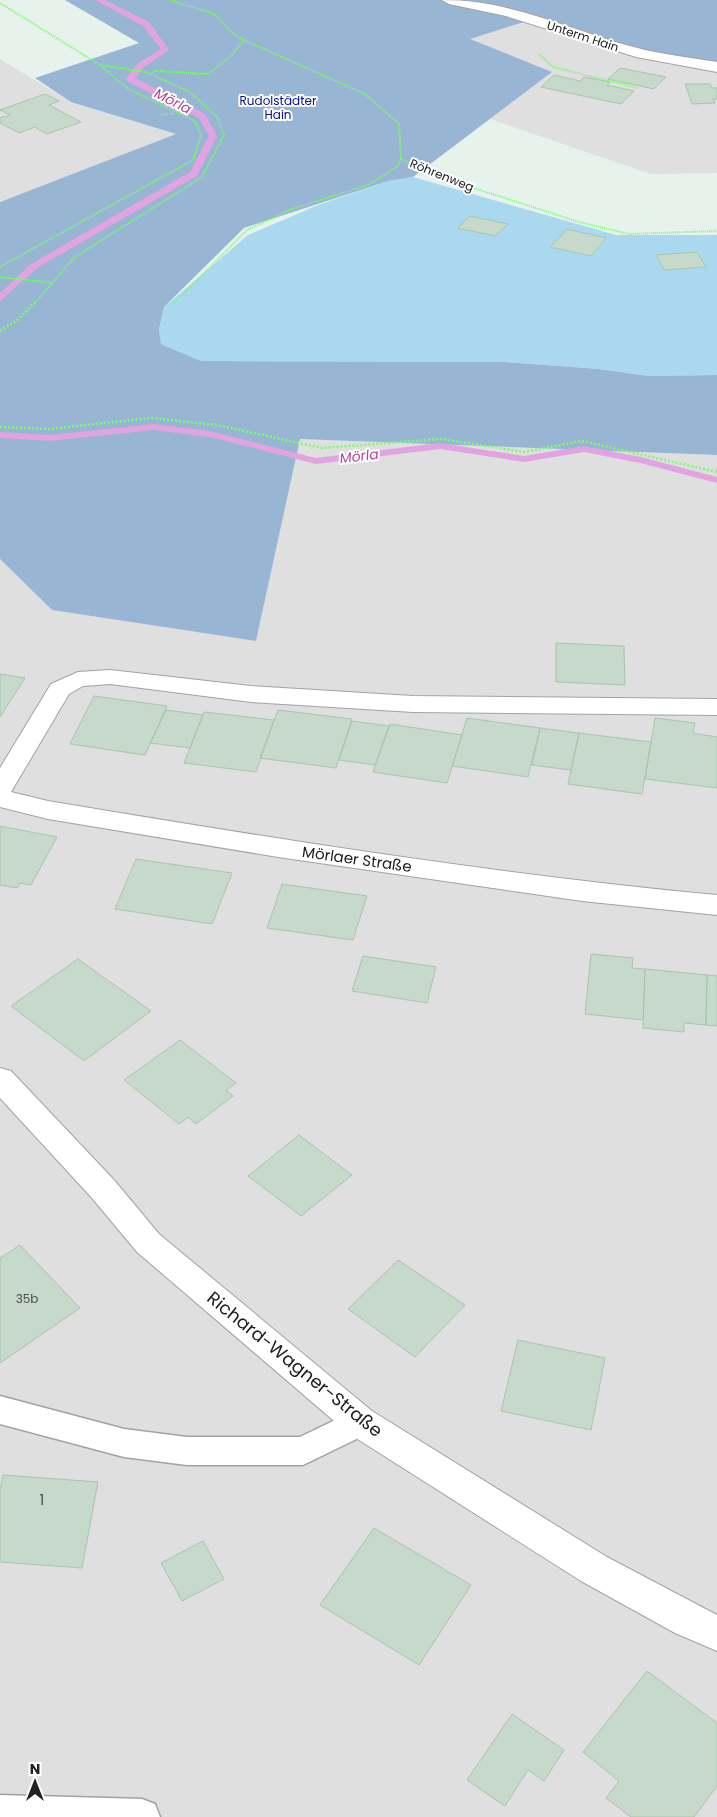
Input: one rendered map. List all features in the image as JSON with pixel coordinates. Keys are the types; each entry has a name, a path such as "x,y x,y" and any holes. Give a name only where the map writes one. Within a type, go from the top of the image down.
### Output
{"street":[{"name":"Unterm Hain","path":"449,0 509,12 642,54 717,67"},
{"path":"0,789 60,689 78,679 110,677 251,694 413,704 717,707"},
{"name":"Mörlaer Straße","path":"0,798 48,810 278,848 582,892 717,905"},
{"name":"Richard-Wagner-Straße","path":"0,1079 103,1189 148,1243 360,1422 594,1569 688,1621 717,1633"}],"lane":[{"path":"0,1410 124,1443 187,1451 303,1451 360,1422"},
{"path":"0,1813 142,1817"}],"path":[{"name":"Röhrenweg","path":"170,0 215,14 230,32 244,40 365,94 399,124 401,159 455,182 579,222 629,234 717,231"},
{"path":"0,2 100,65 128,89 195,121 201,136 193,160 0,267"},
{"path":"152,74 155,71 208,74 230,57 244,40"},
{"path":"0,331 19,319 54,283 74,258 202,177 224,135 217,117 190,92 146,72 130,68 100,65"},
{"path":"161,115 177,113"},
{"path":"173,304 247,230 292,209 368,185 396,167 401,159"},
{"path":"0,277 54,283"},
{"path":"0,427 49,429 151,418 217,425 322,448 441,439 524,452 582,441 642,452 717,472"}],"shaded area":[{"path":"523,22 618,53 667,64 717,70 717,173 651,174 490,119 552,72 469,39"},
{"path":"0,59 71,102 176,134 0,202"},
{"path":"413,177 616,235 717,235 717,375 648,376 599,369 504,362 201,361 161,344 159,329 164,307 248,235 318,205 388,181"},
{"path":"300,439 717,455 717,1817 0,1817 0,559 52,610 256,641"}],"green space":[{"name":"Rudolstädter Hain","path":"65,0 717,0 717,62 682,59 626,47 536,18 470,39 552,72 413,177 388,181 244,228 164,307 159,329 161,344 201,361 504,362 599,369 648,376 717,375 717,455 300,439 256,641 52,610 0,559 0,202 176,134 71,102 35,78 139,43"}],"building":[{"path":"620,68 666,77 654,89 608,79"},
{"path":"554,75 580,81 584,77 610,82 607,85 634,91 621,104 541,87"},
{"path":"685,84 710,84 712,88 717,88 717,99 713,99 715,103 692,104"},
{"path":"45,94 59,101 49,105 81,122 47,134 35,127 19,133 0,123 0,118 10,115 0,110"},
{"path":"470,216 508,224 495,236 457,228"},
{"path":"567,229 606,238 591,256 550,247"},
{"path":"697,252 706,267 664,270 656,255"},
{"path":"556,643 624,646 625,685 556,682"},
{"path":"0,674 25,678 0,717"},
{"path":"94,696 167,706 145,755 70,744"},
{"path":"166,710 203,715 190,748 150,743"},
{"path":"278,710 352,719 336,768 260,758"},
{"path":"204,712 274,720 256,772 184,763"},
{"path":"467,718 540,728 528,777 452,766"},
{"path":"655,718 695,723 693,733 717,737 717,788 645,779"},
{"path":"352,721 389,726 375,765 339,760"},
{"path":"390,724 462,735 447,783 373,772"},
{"path":"540,728 579,733 571,770 532,765"},
{"path":"579,733 651,742 642,794 568,784"},
{"path":"0,826 57,837 31,885 20,883 17,888 0,885"},
{"path":"136,859 232,873 212,924 115,909"},
{"path":"282,884 367,896 353,940 267,928"},
{"path":"591,954 633,958 632,968 645,969 643,1020 585,1014"},
{"path":"363,956 436,967 427,1003 352,991"},
{"path":"78,959 151,1011 84,1061 11,1006"},
{"path":"645,969 707,975 706,1025 684,1023 684,1032 643,1028"},
{"path":"707,975 717,976 717,1026 706,1025"},
{"path":"180,1040 236,1083 226,1090 233,1096 196,1124 188,1117 179,1124 124,1080"},
{"path":"299,1135 352,1175 301,1216 248,1176"},
{"path":"20,1245 80,1308 0,1363 0,1258"},
{"path":"398,1260 465,1305 415,1357 348,1309"},
{"path":"518,1340 605,1358 591,1430 501,1411"},
{"path":"3,1475 98,1482 82,1568 0,1562 0,1490"},
{"path":"374,1528 471,1585 419,1665 320,1605"},
{"path":"203,1541 224,1579 182,1601 161,1563"},
{"path":"647,1671 717,1723 717,1786 694,1817 631,1817 606,1798 619,1781 583,1752"},
{"path":"512,1714 564,1750 544,1781 528,1770 505,1806 467,1780"}],"waterway":[{"name":"Mörla","path":"0,298 34,266 194,174 213,136 202,116 130,79 140,66 165,50 146,24 99,0"},
{"name":"Mörla","path":"0,435 50,438 154,427 209,434 316,461 440,446 524,459 584,449 641,460 717,480"}]}
